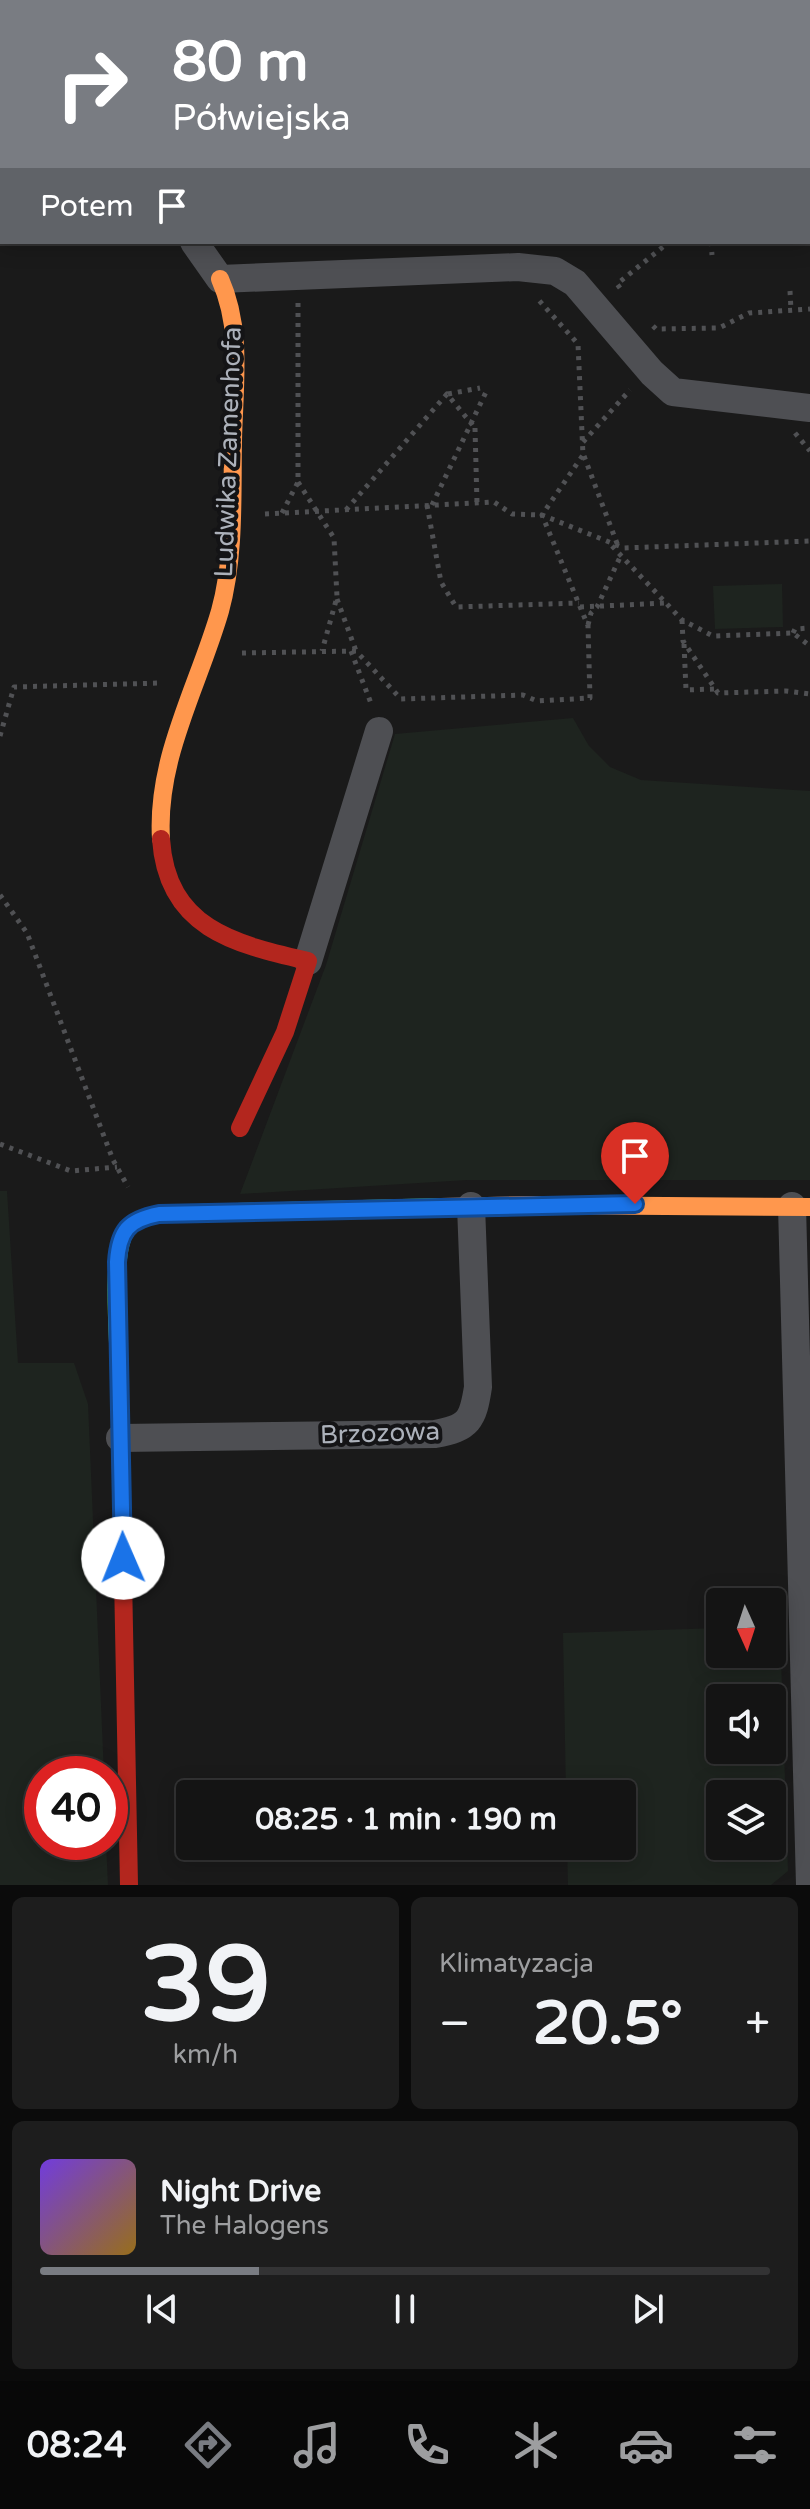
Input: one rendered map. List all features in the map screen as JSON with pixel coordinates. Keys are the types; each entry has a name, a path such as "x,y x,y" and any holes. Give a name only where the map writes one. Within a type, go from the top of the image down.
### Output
{"street":[{"name":"Ludwika Zamenhofa","path":"195,244 220,279 230,303 234,329 231,516 224,593 170,753 163,786 161,844 169,877 182,904 200,923 229,939 308,961"},
{"path":"220,279 536,267 555,271 575,283 666,387 682,395 810,408"},
{"path":"240,1128 285,1032 379,731"},
{"path":"129,1885 117,1262 118,1245 124,1232 142,1217 159,1214 471,1206 801,1207 810,1885"},
{"name":"Brzozowa","path":"120,1438 435,1434 461,1427 475,1410 478,1387 471,1206"}],"path":[{"path":"627,296 617,284 667,244"},
{"path":"711,244 712,255"},
{"path":"790,291 791,310"},
{"path":"282,513 298,482 298,292"},
{"path":"533,294 578,344 583,455 618,546"},
{"path":"646,318 656,329 719,328 749,313 810,309"},
{"path":"583,443 648,369"},
{"path":"346,510 447,394 483,390 473,426 477,503"},
{"path":"447,394 473,426"},
{"path":"473,426 430,505 441,582 456,607 597,607 667,603"},
{"path":"542,515 583,455"},
{"path":"298,482 334,538 337,597 379,731"},
{"path":"231,516 494,502 512,514 542,515 618,546 810,541"},
{"path":"542,515 588,626"},
{"path":"609,543 682,620 713,636 793,633 810,646"},
{"path":"204,655 354,651 401,699 523,695 537,701 590,698 588,626 591,613 597,607 621,555"},
{"path":"322,651 337,597"},
{"path":"682,620 686,690 715,689"},
{"path":"793,633 795,629 810,628"},
{"path":"683,641 718,693 786,691 810,694"},
{"path":"0,736 14,687 194,682"},
{"path":"0,895 27,933 117,1167 129,1189 159,1214"},
{"path":"0,1144 71,1171 117,1167"}],"shaded area":[{"path":"782,584 783,627 715,629 713,586"},
{"path":"573,718 589,746 610,767 641,780 810,791 810,1180 467,1180 240,1194 326,965 395,734"},
{"path":"0,1191 7,1191 18,1363 74,1363 88,1404 103,1756 24,1756 24,1860 107,1860 108,1885 0,1885"},
{"path":"706,1628 706,1668 781,1668 782,1684 706,1684 706,1764 785,1764 785,1780 706,1780 706,1860 786,1860 786,1810 788,1871 771,1885 568,1885 567,1860 636,1860 636,1780 566,1780 563,1633"}],"traffic: fast":[{"path":"119,1371 118,1258 126,1231 136,1222 159,1214 441,1207"}],"traffic: slow":[{"path":"161,839 161,809 172,751 220,611 228,569 236,359 232,318 220,279"},
{"path":"441,1207 810,1207"}],"traffic: jam":[{"path":"161,839 166,869 176,894 191,913 231,939 308,961 285,1032 240,1128"},
{"path":"119,1371 129,1885"}],"route":[{"path":"123,1558 117,1262 120,1239 135,1221 159,1214 635,1204"}]}
